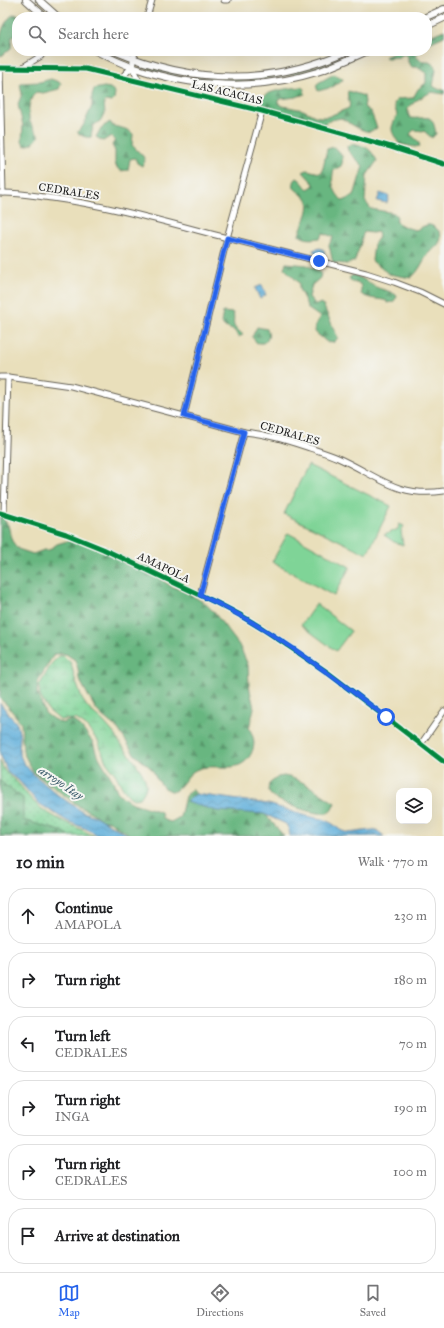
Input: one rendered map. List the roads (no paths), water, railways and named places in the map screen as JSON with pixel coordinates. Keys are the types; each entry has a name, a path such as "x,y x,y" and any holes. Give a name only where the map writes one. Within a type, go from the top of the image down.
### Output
{"street":[{"path":"26,0 39,12"},
{"path":"39,0 50,12"},
{"path":"148,12 152,0"},
{"path":"432,14 444,9"},
{"path":"432,24 444,18"},
{"path":"22,68 41,56"},
{"path":"107,56 132,67 159,75 192,82 218,84 271,82 317,72 356,56"},
{"path":"125,56 162,68 194,74 218,76 248,76 287,71 315,64 335,56"},
{"path":"133,56 132,67 138,81"},
{"path":"122,77 132,67"},
{"path":"0,68 2,193"},
{"name":"LAS ACACIAS","path":"0,68 86,69 262,111 444,164"},
{"path":"184,416 227,238 262,111"},
{"name":"CEDRALES","path":"2,193 24,194 72,201 123,211 387,280 420,292 444,304"},
{"name":"CEDRALES","path":"0,377 71,386 244,432 268,436 328,454 356,467 390,486 426,493 444,491"},
{"path":"2,513 8,377"},
{"path":"200,595 244,432"},
{"name":"AMAPOLA","path":"2,513 66,534 103,549 217,603 263,629 327,672 444,762"},
{"path":"421,744 444,711"}],"water":[{"path":"380,193 389,196 387,203 377,201"},
{"path":"320,248 324,250 325,257 316,254 313,250"},
{"path":"262,285 266,295 260,299 255,288"},
{"path":"0,703 17,724 20,736 19,753 23,762 32,773 58,795 83,812 95,816 130,836 99,836 67,821 38,803 20,782 8,773 0,754"},
{"path":"196,794 268,804 307,816 323,819 333,824 340,830 348,833 372,830 379,832 384,836 290,836 286,824 264,814 217,811 186,802"}],"water label":[{"name":"arroyo Itay","path":"61,783"}]}
